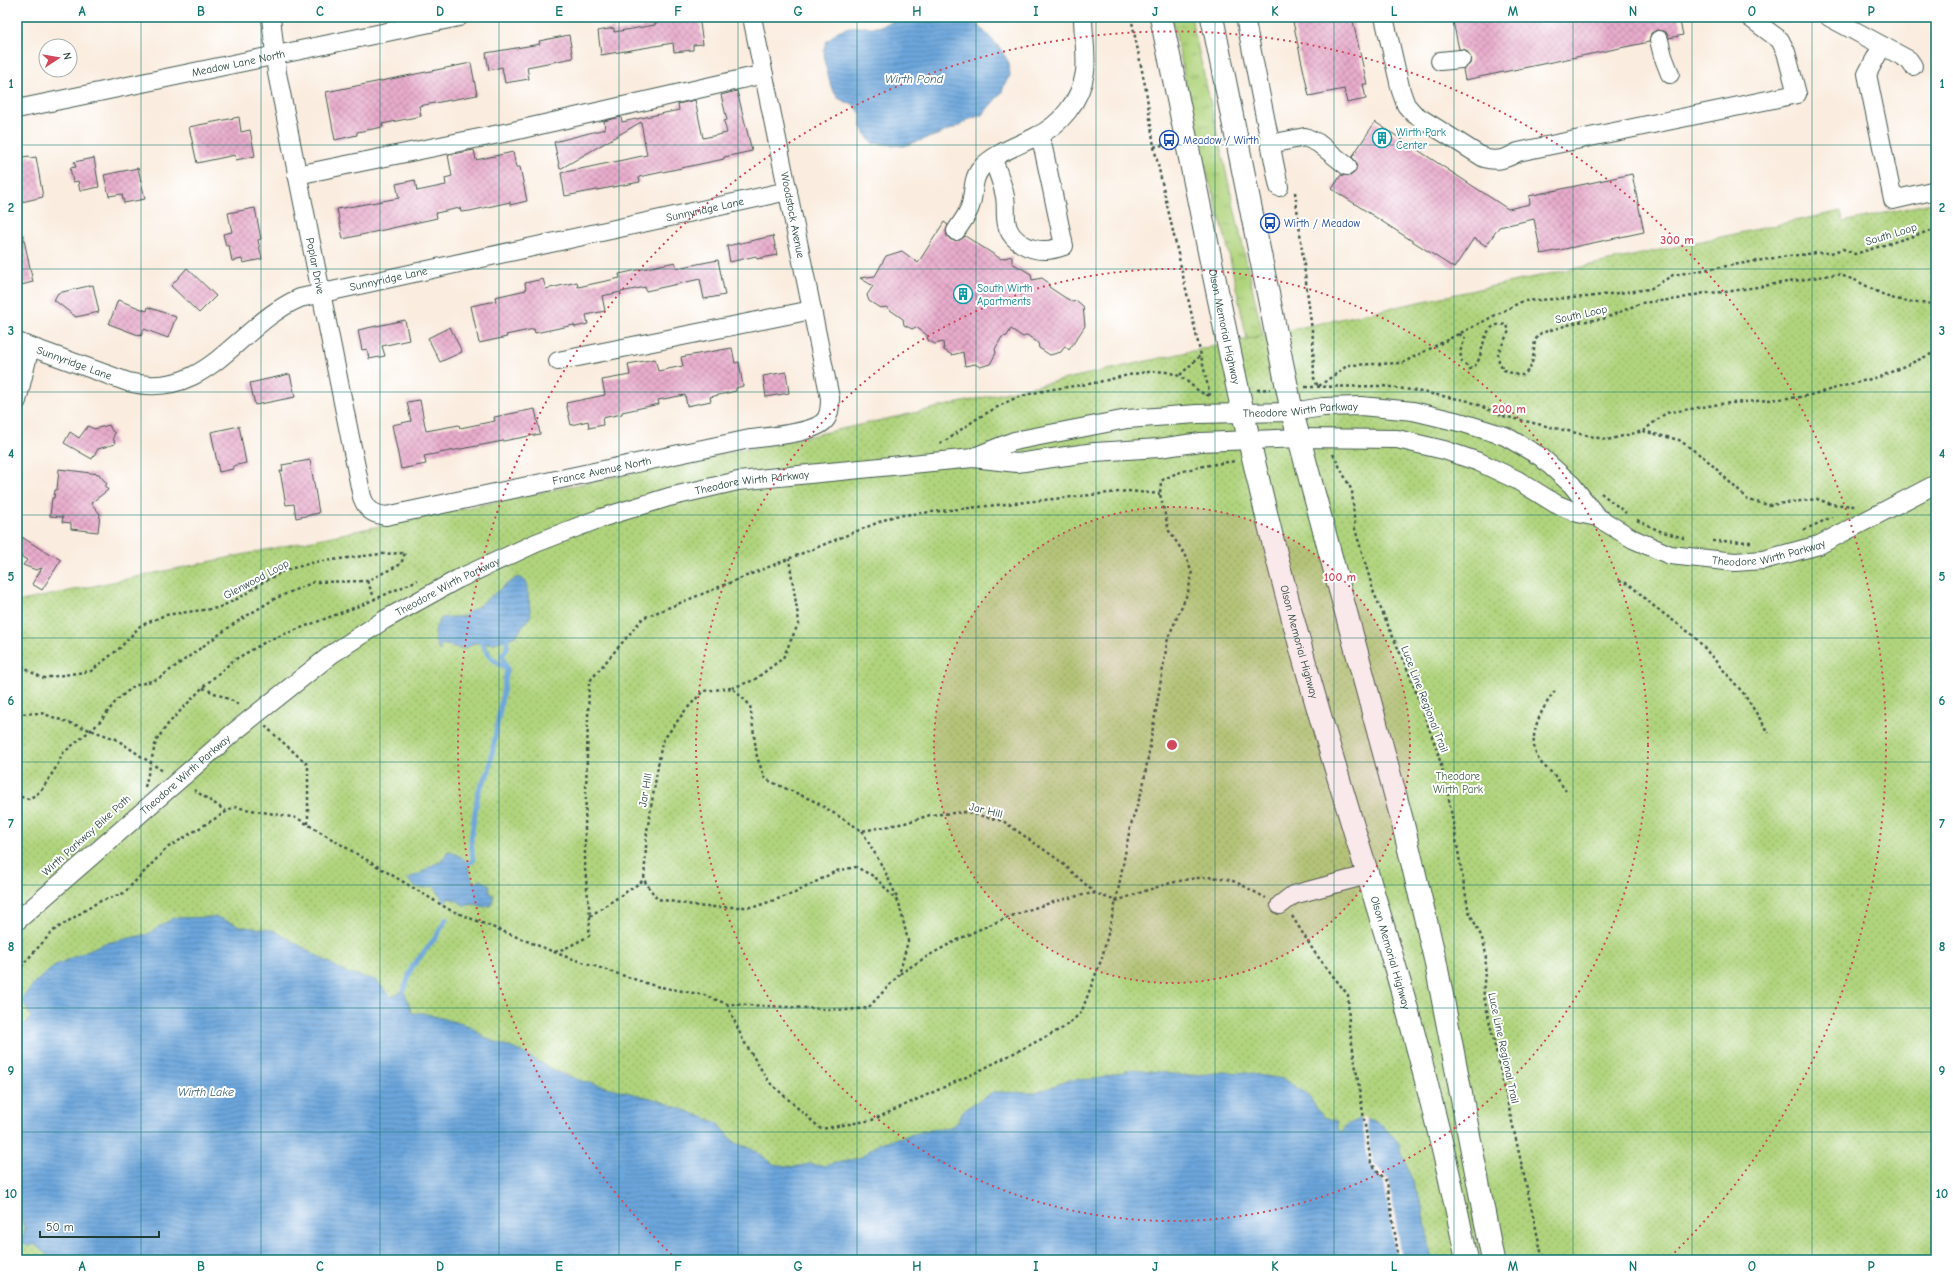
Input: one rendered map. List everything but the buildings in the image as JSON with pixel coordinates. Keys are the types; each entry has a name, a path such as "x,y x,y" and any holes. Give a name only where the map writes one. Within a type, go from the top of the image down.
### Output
{"main road":[{"name":"Olson Memorial Highway","path":"1161,17 1249,441 1299,644 1430,1095 1467,1260"},
{"path":"1212,17 1292,412 1402,820 1435,959 1493,1260"}],"street":[{"name":"Poplar Drive","path":"271,17 277,73 297,175 362,497 365,505 370,511"},
{"name":"Meadow Lane North","path":"17,109 275,55 384,25 459,17"},
{"name":"Woodstock Avenue","path":"752,17 830,398 828,413"},
{"path":"956,231 970,207 973,184 977,174 1003,152 1038,136 1059,122 1069,110 1085,73 1083,17"},
{"path":"1245,17 1270,144 1287,188"},
{"path":"1384,17 1395,70 1406,105 1414,114 1484,158 1491,160 1502,160 1518,152 1797,94 1786,52 1780,40 1750,17"},
{"path":"1750,17 1757,17"},
{"path":"1829,17 1909,60 1913,66"},
{"path":"1659,40 1670,74"},
{"path":"1882,46 1867,74 1893,200 1936,190"},
{"path":"1440,61 1461,59"},
{"path":"297,175 509,132 764,74"},
{"path":"993,159 1006,198 1005,214 1012,236 1018,242 1036,249 1046,250 1064,246 1043,147 1038,136"},
{"path":"1270,144 1305,137 1318,143 1347,166"},
{"name":"Sunnyridge Lane","path":"24,345 128,382 142,385 170,385 185,381 212,364 287,303 300,298 321,292 788,191"},
{"path":"558,361 812,310"},
{"path":"17,401 24,345"},
{"name":"Theodore Wirth Parkway","path":"973,458 1014,441 1127,419 1197,414 1242,403 1292,412 1323,407 1361,406 1413,410 1505,436 1541,457 1572,485 1597,517 1632,539 1670,555 1735,562 1763,560 1819,545 1936,484"},
{"name":"France Avenue North","path":"370,511 375,514 386,516 730,444 805,430 818,426 825,420 828,413"},
{"name":"Theodore Wirth Parkway","path":"17,921 253,716 332,654 384,620 458,579 536,543 601,518 669,497 738,481 973,458 1017,464 1095,452 1159,448 1201,442 1299,438 1397,439 1444,450 1479,462 1517,480 1556,504 1578,513 1597,517"},
{"path":"1280,905 1293,895 1367,875"}],"path":[{"path":"1131,17 1146,90 1154,147 1183,284 1210,396 1242,403 1287,388 1318,387 1314,378 1313,339 1287,188"},
{"path":"1154,147 1167,144"},
{"name":"South Loop","path":"1318,387 1348,365 1402,363 1523,301 1587,297 1650,289 1673,275 1780,257 1831,253 1843,249 1855,254 1936,229"},
{"name":"South Loop","path":"1459,334 1466,338 1460,352 1462,362 1470,368 1478,363 1485,337 1490,330 1495,325 1506,325 1509,331 1498,353 1499,362 1504,370 1517,376 1523,375 1530,369 1533,359 1535,340 1540,333 1578,322 1603,319 1641,303 1678,299 1704,293 1726,292 1837,274 1855,280 1890,298 1918,303 1936,304"},
{"path":"1514,423 1503,416 1607,440 1643,431 1666,413 1720,404 1802,397 1882,376 1936,352"},
{"path":"1180,375 1200,355"},
{"path":"1643,431 1679,440 1706,459 1748,500 1769,505 1817,499 1831,504 1855,506 1849,509"},
{"name":"Luce Line Regional Trail","path":"1333,454 1352,491 1355,529 1374,593 1410,676 1438,752 1448,794 1468,908 1472,921 1484,943 1486,965 1483,982 1484,997 1543,1260"},
{"path":"727,1004 743,1040 769,1082 821,1129 872,1120 975,1073 1062,1028 1081,1013 1102,958 1116,901 1130,828 1143,787 1168,638 1188,592 1192,574 1186,556 1169,531 1160,494 1161,481 1172,474 1225,462"},
{"path":"1597,490 1632,518 1660,531 1694,539"},
{"path":"554,952 568,947 589,936 590,916 585,869 585,828 589,682 643,618 894,516 1128,491 1160,494"},
{"path":"1800,532 1838,515"},
{"path":"1708,541 1759,542"},
{"name":"Glenwood Loop","path":"17,662 29,671 43,678 91,672 120,648 140,626 165,615 218,608 241,597 263,582 286,570 308,564 380,554 405,553 401,564 368,581 314,582 276,598 235,623 158,679 134,686 117,700 98,724 62,754 57,766 41,791 29,799 17,796"},
{"name":"Jar Hill","path":"644,880 647,831 662,742 703,691 732,688 754,680 783,658 799,622 789,559"},
{"path":"368,581 375,599"},
{"path":"1619,581 1629,584 1656,608 1694,636 1744,694 1770,733"},
{"name":"Wirth Parkway Bike Path","path":"143,790 156,741 168,724 203,687 235,702 253,716"},
{"path":"732,688 750,705 757,757 765,779 816,802 862,830 885,871 899,903 908,941 899,975"},
{"path":"1555,691 1546,702 1537,723 1533,738 1536,756 1542,765 1554,774 1566,791"},
{"path":"17,714 41,713 89,731 116,739 150,764"},
{"path":"253,716 308,765 308,825"},
{"path":"17,971 53,931 98,902 124,893 167,848 234,807 297,818 450,910 554,952 655,986 704,995 727,1004 847,1010 868,1008 899,975 921,959 949,944 1014,916 1070,897 1095,893"},
{"name":"Jar Hill","path":"862,830 905,823 930,815 965,812 1003,821 1060,861 1095,893 1116,901"},
{"path":"590,916 644,880 657,899 705,907 754,907 795,893 836,871 856,867 875,877 899,903"},
{"path":"1116,901 1159,886 1194,878 1229,880 1287,908 1315,953 1348,995 1349,1025 1371,1163 1387,1182 1399,1260"}],"green space":[{"path":"1172,17 1191,17 1263,335 1247,339 1226,240 1199,145"},
{"name":"Theodore Wirth Park","path":"1936,202 1936,1260 17,1260 17,602 819,434 1192,351 1841,211 1843,222"}],"water":[{"name":"Wirth Pond","path":"905,17 967,17 978,25 1000,48 1009,63 1010,76 1005,83 1002,92 982,115 967,120 959,126 937,135 904,146 872,143 861,125 861,114 855,106 838,98 832,89 825,64 824,50 826,42 838,31 849,27 877,27"},
{"path":"518,577 526,582 531,615 516,636 495,643 475,643 463,649 442,644 439,651 435,638 435,630 441,618 465,616 468,612 478,607"},
{"path":"448,851 465,860 474,883 481,880 490,885 489,892 494,896 491,905 485,907 474,904 464,906 458,901 449,898 445,903 434,886 420,888 411,883 408,879 421,873 434,864 441,862"},
{"name":"Wirth Lake","path":"216,917 243,927 273,930 347,973 376,980 391,997 404,990 412,1013 423,1013 470,1026 485,1038 520,1051 553,1070 579,1080 658,1100 718,1123 735,1143 753,1149 773,1164 794,1167 809,1164 823,1166 860,1158 879,1143 929,1130 949,1128 958,1122 963,1110 993,1092 1036,1093 1069,1080 1097,1079 1134,1069 1190,1076 1224,1072 1246,1073 1283,1079 1307,1094 1323,1117 1337,1121 1338,1129 1342,1132 1346,1125 1359,1119 1372,1120 1382,1125 1398,1142 1423,1209 1432,1260 53,1260 34,1244 29,1247 22,1242 25,1229 17,1210 17,1042 19,1041 20,1031 31,1017 22,999 34,983 56,965 102,944 148,934 173,918"}],"pier":[{"path":"1361,1117 1366,1118 1373,1162 1389,1180 1402,1260 1397,1260 1384,1182 1369,1164"}],"waterway":[{"path":"507,639 507,649 502,655 507,669"},
{"path":"468,863 473,861 471,839 478,792 489,771 507,669 491,658 482,643"},
{"path":"404,990 412,967 436,937 446,919"}],"place":[{"name":"Wirth Park Center","path":"1382,138"},
{"name":"Meadow / Wirth","path":"1169,140"},
{"name":"Wirth / Meadow","path":"1270,223"},
{"name":"South Wirth Apartments","path":"963,294"}]}
